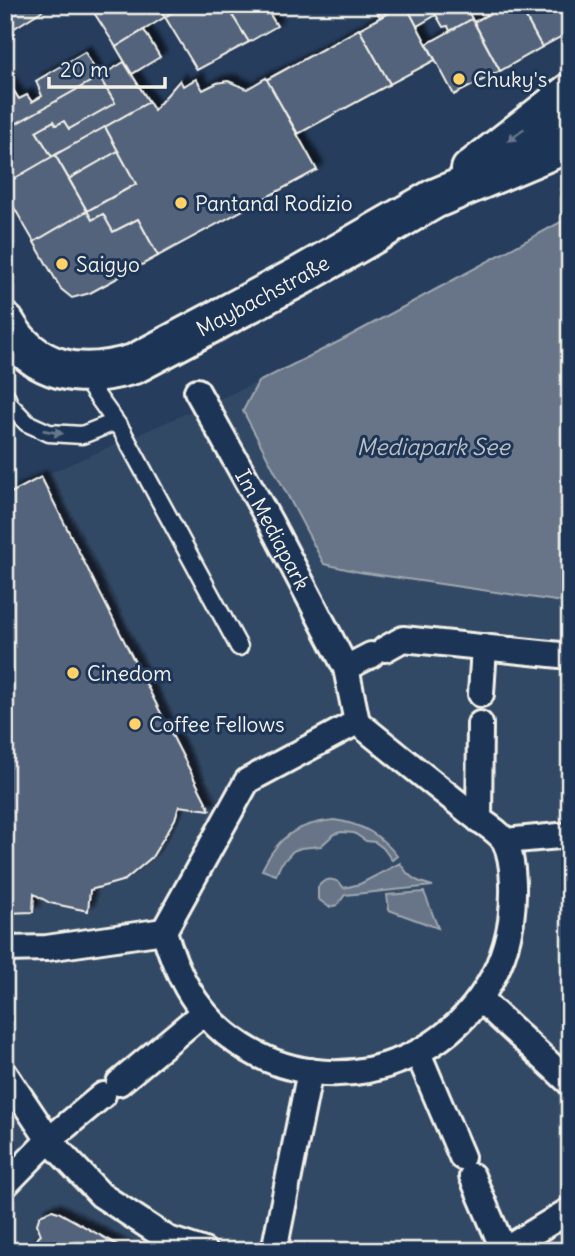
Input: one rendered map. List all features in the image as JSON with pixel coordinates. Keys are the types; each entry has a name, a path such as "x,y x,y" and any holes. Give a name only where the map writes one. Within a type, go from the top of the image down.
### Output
{"main road":[{"name":"Maybachstraße","path":"433,199 570,93"},
{"name":"Maybachstraße","path":"86,373 123,367 163,350 300,276 433,199 570,142"},
{"path":"6,330 30,356 57,368 86,373"}],"street":[{"name":"Im Mediapark","path":"197,391 270,522 346,668 357,722"},
{"path":"346,668 403,639 570,656"},
{"path":"481,694 484,647"},
{"path":"357,722 478,820 505,841 512,873 513,906 508,940 497,971 481,999 459,1024 433,1045 403,1060 372,1069 341,1073 310,1071 280,1063 252,1051 227,1034 204,1012 186,988 172,961 164,931 247,781 357,722"},
{"path":"478,820 480,724"},
{"path":"505,841 570,835"},
{"path":"5,949 47,948 164,931"},
{"path":"481,999 570,1083"},
{"path":"5,1185 49,1140 204,1012"},
{"path":"418,1053 504,1251 570,1210"},
{"path":"274,1251 310,1071"},
{"path":"5,1074 49,1140 101,1195 168,1239 204,1251"}],"lane":[{"path":"86,373 92,389 115,422 239,647"},
{"path":"5,394 10,405 27,423 49,433 82,435 115,422"}],"shaded area":[{"path":"570,219 570,1251 5,1251 5,496 41,477 258,382"}],"water":[{"name":"Mediapark See","path":"570,217 570,603 359,572 324,564 243,411 258,382 342,340"},
{"path":"334,820 370,831 397,856 392,860 375,842 366,841 354,833 341,832 334,834 321,846 293,851 281,864 276,875 262,870 275,848 290,834 309,825"},
{"path":"400,863 414,879 433,886 345,895 337,905 329,907 318,899 318,887 324,881 335,880 344,888 360,884"},
{"path":"424,892 438,928 389,910 387,895"}],"building":[{"path":"5,5 51,5 5,34"},
{"path":"89,5 157,5 165,17 116,47"},
{"path":"157,5 184,5 165,17"},
{"path":"184,5 226,5 249,42 197,70 165,17"},
{"path":"226,5 264,5 277,26 249,42"},
{"path":"373,5 403,5 380,17"},
{"path":"406,5 435,60 390,84 359,29"},
{"path":"406,5 434,5 436,15 417,26"},
{"path":"434,5 465,5 472,19 450,31 448,26 443,27 435,13 437,11"},
{"path":"505,5 519,5 542,47 500,71 474,22"},
{"path":"519,5 570,5 570,32 542,47"},
{"path":"472,19 500,71 454,95 427,44"},
{"path":"359,29 390,84 298,134 266,80"},
{"path":"144,30 160,57 132,74 116,47"},
{"path":"85,52 99,77 5,130 5,77 19,99 27,95 32,102 42,96 36,81"},
{"path":"124,62 149,102 52,157 36,131 54,121 56,125 64,121 69,129 115,103 99,77"},
{"path":"99,77 115,103 69,129 64,121 56,125 54,121 36,131 52,157 5,184 5,130"},
{"path":"266,78 317,170 158,256 138,219 113,232 103,214 92,220 87,211 136,184 105,127 149,102 154,110 180,80 183,86 196,79 203,90 228,81 247,89"},
{"path":"105,127 118,151 69,179 55,155"},
{"path":"118,151 136,184 87,211 69,179"},
{"path":"55,155 87,211 34,242 5,192 5,184"},
{"path":"87,211 92,220 103,214 113,232 138,219 158,256 90,293 72,298 61,289 34,242"},
{"name":"Cinedom","path":"41,477 210,810 179,806 175,819 152,857 125,880 90,890 88,911 50,903 34,894 33,912 5,913 5,496"},
{"path":"52,1210 128,1251 24,1251 41,1235 37,1224 39,1218"}],"place":[{"name":"Chuky's","path":"459,79"},
{"name":"Pantanal Rodizio","path":"181,203"},
{"name":"Saigyo","path":"62,264"},
{"name":"Cinedom","path":"73,673"},
{"name":"Coffee Fellows","path":"135,724"}]}
